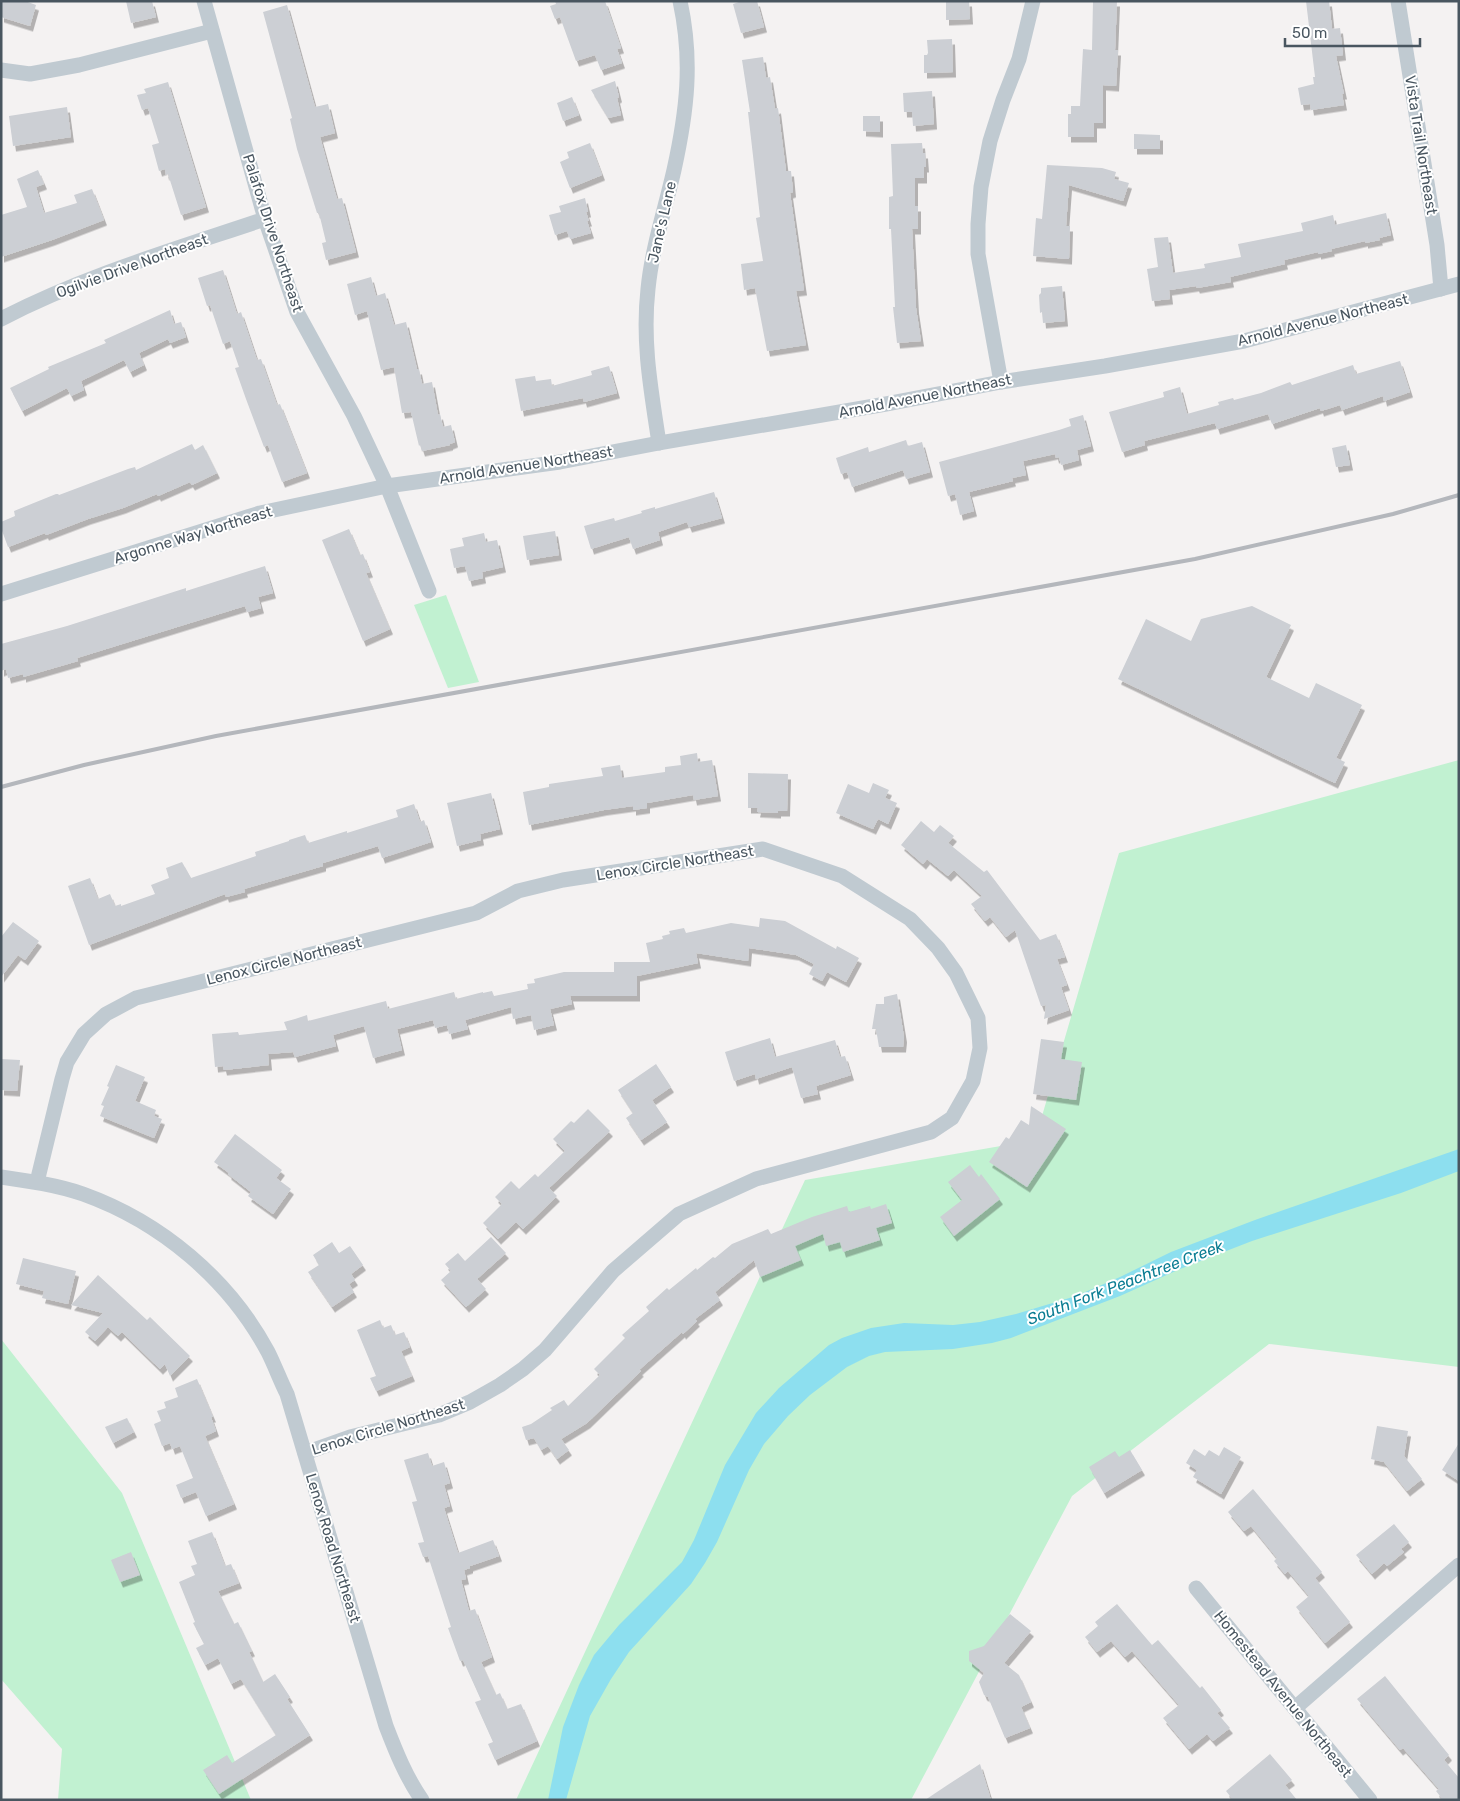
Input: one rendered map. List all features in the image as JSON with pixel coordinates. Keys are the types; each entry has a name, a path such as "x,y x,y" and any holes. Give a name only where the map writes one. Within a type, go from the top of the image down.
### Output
{"street":[{"name":"Palafox Drive Northeast","path":"204,1 264,218 297,312 354,416 387,486 430,591"},
{"name":"Jane's Lane","path":"658,443 646,355 645,319 654,253 674,169 685,107 688,45 680,1"},
{"path":"1001,382 978,254 981,187 990,141 1019,59 1033,1"},
{"name":"Vista Trail Northeast","path":"1398,1 1437,245 1441,289"},
{"path":"1,70 30,74 40,73 212,31"},
{"name":"Ogilvie Drive Northeast","path":"1,319 80,283 264,218"},
{"name":"Arnold Avenue Northeast","path":"387,486 560,462 1001,382 1105,366 1244,341 1459,284"},
{"name":"Argonne Way Northeast","path":"1,594 260,513 387,486"},
{"name":"Lenox Circle Northeast","path":"37,1182 67,1062 84,1034 106,1014 136,998 476,913 518,891 536,886 562,880 763,849 842,876 910,918 938,948 956,973 978,1018 980,1048 973,1081 952,1118 931,1132 756,1179 679,1214 613,1271 545,1350 500,1386 470,1402 440,1414 350,1438 305,1453"},
{"name":"Lenox Road Northeast","path":"1,1177 37,1182 83,1194 130,1215 174,1243 209,1273 239,1308 268,1352 286,1394 386,1726 398,1758 422,1800"},
{"path":"1295,1708 1459,1565"},
{"name":"Homestead Avenue Northeast","path":"1196,1588 1370,1800"}],"green space":[{"path":"446,595 479,682 448,688 414,605"},
{"path":"1459,760 1459,1367 1269,1344 1072,1496 911,1800 516,1800 805,1180 1035,1140 1119,853"},
{"path":"1,1339 122,1493 251,1800 58,1800 62,1749 1,1679"}],"water":[{"name":"South Fork Peachtree Creek","path":"1459,1149 1459,1171 1401,1193 1252,1241 1180,1269 1120,1296 1011,1338 953,1349 885,1352 869,1356 847,1367 810,1395 788,1416 764,1444 749,1470 717,1542 705,1563 691,1584 629,1652 590,1716 566,1800 548,1800 563,1727 579,1685 594,1655 619,1625 682,1562 694,1540 725,1465 756,1413 779,1388 829,1345 842,1338 871,1328 904,1323 953,1325 980,1322 1016,1314 1076,1296 1171,1252 1255,1220"}],"building":[{"path":"1,1 25,1 36,5 30,26 1,17"},
{"path":"126,1 152,1 156,17 131,23"},
{"path":"555,1 605,1 621,48 617,49 622,63 601,70 595,55 576,61 560,17 555,19 550,6 556,4"},
{"path":"742,1 757,1 764,27 741,33 733,4"},
{"path":"946,1 969,1 970,19 946,20"},
{"path":"1093,1 1117,1 1115,50 1118,50 1116,86 1103,85 1103,123 1094,123 1094,137 1068,137 1068,114 1071,114 1071,106 1080,106 1083,49 1092,50"},
{"path":"1306,1 1329,1 1332,29 1340,28 1343,55 1336,56 1344,94 1342,94 1344,105 1311,110 1310,104 1301,105 1298,88 1314,84 1313,77 1315,77"},
{"path":"287,5 315,107 328,104 335,133 320,137 337,199 342,198 356,252 326,260 322,243 326,242 319,213 317,213 297,149 290,119 292,118 263,12"},
{"path":"952,39 953,72 924,73 924,55 928,53 927,40"},
{"path":"763,57 766,78 770,77 775,109 778,108 786,171 791,171 793,192 790,193 804,290 796,291 806,345 767,351 755,288 744,290 741,264 763,261 756,218 760,217 748,112 750,112 742,60"},
{"path":"615,81 621,115 608,118 591,90"},
{"path":"168,82 206,207 181,215 168,174 166,175 165,169 159,171 152,145 159,143 148,108 142,110 137,95 146,93 144,89"},
{"path":"932,91 934,124 913,126 912,112 904,112 903,93"},
{"path":"572,97 579,115 563,121 557,103"},
{"path":"67,107 71,137 13,146 9,116"},
{"path":"863,116 880,116 880,132 863,131"},
{"path":"1134,134 1160,135 1160,149 1134,149"},
{"path":"590,143 602,175 570,188 560,162 569,158 567,152"},
{"path":"922,143 926,167 924,167 924,178 915,178 915,206 918,206 918,229 912,229 916,308 921,341 897,343 893,307 895,307 891,229 889,229 889,197 893,196 891,144"},
{"path":"1047,165 1102,168 1116,172 1114,179 1129,183 1123,201 1069,185 1066,226 1070,226 1069,259 1033,256 1036,218 1042,219"},
{"path":"38,170 44,184 36,187 44,213 77,203 74,195 92,189 104,220 1,257 1,215 27,207 17,179"},
{"path":"585,198 589,221 587,221 591,233 570,239 567,231 555,235 549,215 561,212 559,206"},
{"path":"1386,213 1391,235 1379,238 1380,240 1365,243 1365,241 1331,249 1332,251 1318,254 1318,252 1284,260 1285,264 1230,277 1231,282 1197,288 1196,286 1169,290 1170,299 1152,301 1147,269 1158,267 1154,238 1168,237 1173,273 1205,268 1204,264 1241,257 1238,244 1303,231 1301,223 1333,215 1335,225"},
{"path":"223,270 237,314 241,312 257,360 261,359 277,405 280,404 307,473 282,482 268,445 264,447 246,399 235,368 239,367 230,341 223,344 210,305 207,306 198,278"},
{"path":"371,277 376,296 385,293 394,325 406,322 422,384 432,382 438,415 440,414 443,427 451,425 455,442 450,445 422,451 419,446 411,412 402,413 394,367 381,370 367,311 355,315 347,284"},
{"path":"1062,286 1065,321 1043,323 1042,312 1040,313 1039,295 1041,288"},
{"path":"170,310 174,324 181,322 186,337 170,343 168,339 139,353 144,365 130,372 124,360 81,381 84,390 71,396 67,388 22,411 10,388 49,369 48,367 106,343 104,340"},
{"path":"1400,361 1410,392 1384,401 1383,396 1342,410 1340,405 1321,411 1320,408 1272,424 1268,414 1217,429 1215,423 1144,441 1145,445 1122,452 1109,412 1164,397 1163,392 1180,387 1187,414 1219,405 1218,402 1261,393 1290,382 1292,385 1353,365 1356,374"},
{"path":"609,366 617,393 584,402 583,398 521,411 515,379 535,376 536,381 551,379 552,386 592,375 591,371"},
{"path":"1083,415 1091,446 1077,450 1079,460 1061,465 1059,457 1056,458 1055,454 1023,461 1026,475 1012,478 1013,481 969,492 974,511 960,515 955,494 948,496 939,462 1059,430 1071,426 1069,419"},
{"path":"906,440 908,446 922,442 930,472 906,479 903,470 852,487 847,472 841,474 836,458 868,447 869,452"},
{"path":"192,444 195,450 203,445 217,473 192,485 190,482 158,496 157,494 123,508 8,547 1,528 1,522 15,516 14,511 128,469 135,467 136,470"},
{"path":"1346,445 1350,465 1336,467 1332,448"},
{"path":"714,492 722,518 689,527 687,522 658,532 660,540 633,549 629,537 591,549 584,526 614,518 615,521 642,513 641,511 655,507 655,509"},
{"path":"349,529 360,555 363,554 370,572 366,573 390,629 363,641 322,540"},
{"path":"555,531 559,555 527,560 523,536"},
{"path":"484,533 486,542 497,540 503,567 482,572 483,578 469,581 465,566 454,568 450,549 464,546 462,538"},
{"path":"265,566 273,593 258,597 261,608 247,612 245,606 77,658 78,661 23,677 23,674 8,678 6,669 1,671 1,644 67,626 186,588 186,591"},
{"path":"1252,606 1291,625 1266,677 1309,698 1316,683 1362,705 1336,758 1345,762 1335,783 1118,679 1146,619 1191,641 1201,619"},
{"path":"697,753 698,762 712,760 718,796 694,800 693,795 647,803 647,808 633,810 633,806 604,810 529,825 523,792 549,787 549,784 603,776 601,768 620,765 622,778 665,772 665,767 681,765 680,756"},
{"path":"748,773 788,774 787,811 778,811 778,813 757,812 758,808 748,808"},
{"path":"873,783 889,790 885,798 897,803 888,824 878,819 873,829 836,813 848,784 869,793"},
{"path":"491,793 500,829 480,834 481,840 457,846 447,803"},
{"path":"414,804 420,822 424,820 431,842 382,858 378,846 323,863 323,866 244,889 245,892 226,897 225,894 89,945 68,886 90,878 98,899 110,894 115,906 121,904 121,906 155,894 151,885 169,878 166,868 182,862 191,878 256,856 255,852 305,835 308,843 398,817 396,810"},
{"path":"921,821 934,832 940,825 954,836 948,843 984,872 987,870 1040,940 1056,934 1065,957 1057,959 1067,985 1061,987 1069,1010 1044,1019 1046,1005 1041,1006 1015,930 1006,937 990,917 985,921 971,904 982,896 954,870 948,876 927,859 923,864 901,845"},
{"path":"760,918 785,921 836,949 837,946 859,958 846,982 827,972 822,981 809,974 814,964 796,955 749,948 748,961 696,953 698,963 637,976 637,996 570,996 572,1004 550,1009 554,1025 534,1030 531,1015 513,1019 511,1007 465,1020 468,1029 449,1034 447,1025 435,1028 433,1020 397,1029 402,1050 373,1058 364,1026 333,1035 336,1046 295,1057 293,1052 268,1054 269,1065 224,1070 223,1066 215,1067 212,1034 238,1032 239,1035 287,1030 284,1022 307,1015 308,1021 386,1001 388,1009 454,992 456,999 492,991 494,996 528,989 527,984 535,983 534,979 564,972 614,972 614,962 650,962 646,943 663,939 662,936 670,934 669,931 684,928 686,933 731,923 759,927"},
{"path":"13,922 39,941 25,960 18,955 1,977 1,937"},
{"path":"897,994 904,1037 903,1047 879,1047 876,1029 872,1029 876,1004 884,1004 884,997"},
{"path":"770,1038 775,1057 835,1040 840,1057 845,1056 851,1075 816,1086 818,1094 801,1098 792,1067 756,1079 755,1074 734,1081 725,1052"},
{"path":"1041,1039 1064,1042 1061,1059 1082,1062 1076,1100 1033,1094"},
{"path":"1,1059 20,1060 17,1091 1,1090"},
{"path":"656,1064 671,1087 652,1100 667,1122 641,1140 626,1118 633,1113 618,1090"},
{"path":"116,1065 145,1077 135,1101 156,1110 154,1116 162,1119 154,1138 100,1116 104,1106 101,1105"},
{"path":"1031,1106 1066,1129 1027,1187 989,1162 1006,1137 1009,1139 1021,1120 1029,1125"},
{"path":"588,1109 610,1131 549,1188 557,1196 523,1229 516,1222 498,1239 483,1223 502,1204 495,1197 511,1181 519,1189 535,1174 538,1177 565,1151 553,1139 571,1121 574,1123"},
{"path":"235,1134 282,1170 276,1178 291,1189 273,1214 248,1196 251,1192 214,1162"},
{"path":"970,1165 979,1177 981,1174 1000,1199 954,1236 940,1217 962,1200 948,1182"},
{"path":"886,1204 892,1223 876,1228 880,1240 843,1252 840,1242 826,1246 823,1234 795,1246 801,1260 760,1277 754,1260 715,1292 720,1300 695,1319 697,1321 683,1334 682,1332 639,1370 641,1371 587,1423 561,1439 569,1450 557,1459 548,1446 541,1450 534,1438 526,1440 522,1427 531,1424 552,1410 550,1408 564,1400 568,1406 600,1375 594,1369 625,1338 622,1335 649,1311 646,1307 667,1288 669,1290 696,1268 697,1270 732,1244 768,1229 771,1234 812,1217 847,1206 849,1212 870,1206 871,1209"},
{"path":"491,1237 506,1253 477,1279 486,1289 466,1307 441,1280 451,1271 445,1264 458,1253 465,1261"},
{"path":"332,1242 339,1253 350,1246 363,1265 351,1274 355,1280 349,1284 354,1292 332,1307 308,1272 319,1265 313,1255"},
{"path":"23,1258 76,1271 68,1304 42,1298 44,1291 16,1284"},
{"path":"98,1275 147,1320 150,1317 190,1356 170,1376 165,1364 160,1369 122,1332 118,1336 108,1327 95,1341 85,1332 103,1313 71,1305"},
{"path":"380,1320 383,1328 391,1325 395,1335 404,1332 410,1347 401,1351 412,1376 376,1391 370,1378 376,1376 357,1330"},
{"path":"197,1379 213,1417 211,1417 216,1431 205,1436 234,1504 206,1516 196,1492 181,1498 176,1485 193,1478 180,1446 172,1449 170,1443 162,1446 154,1424 161,1421 157,1411 166,1408 164,1402 178,1397 175,1388"},
{"path":"127,1418 134,1432 113,1443 105,1427"},
{"path":"1377,1426 1408,1431 1404,1456 1422,1479 1407,1491 1384,1462 1371,1459"},
{"path":"1459,1443 1459,1481 1442,1470"},
{"path":"1224,1447 1241,1457 1221,1494 1193,1477 1197,1470 1186,1463 1194,1449 1205,1456 1209,1450 1219,1456"},
{"path":"1130,1450 1142,1470 1104,1493 1089,1467 1115,1451 1119,1457"},
{"path":"428,1453 432,1466 444,1462 450,1483 444,1485 450,1506 444,1508 458,1553 493,1540 499,1556 470,1566 470,1568 464,1570 466,1579 461,1580 469,1611 475,1609 492,1657 481,1662 496,1695 500,1693 507,1709 521,1704 537,1741 495,1760 488,1744 493,1742 475,1702 481,1700 463,1660 460,1661 448,1628 451,1627 428,1556 423,1557 418,1543 424,1542 412,1502 417,1501 404,1460"},
{"path":"1253,1489 1322,1572 1315,1578 1350,1622 1325,1643 1296,1607 1309,1596 1288,1571 1285,1574 1274,1561 1277,1558 1251,1526 1244,1531 1228,1512"},
{"path":"1394,1524 1409,1542 1401,1549 1404,1552 1387,1566 1384,1563 1372,1574 1356,1555"},
{"path":"212,1532 225,1566 231,1564 239,1583 218,1591 234,1624 238,1622 252,1651 249,1652 263,1682 275,1674 290,1697 287,1699 310,1735 219,1794 203,1770 227,1755 232,1763 276,1735 241,1679 231,1684 218,1658 205,1665 196,1648 204,1644 193,1623 195,1622 179,1582 195,1575 191,1566 197,1564 188,1541"},
{"path":"131,1552 140,1575 120,1582 111,1560"},
{"path":"1117,1604 1152,1645 1158,1640 1200,1688 1202,1686 1221,1710 1217,1713 1230,1728 1213,1741 1207,1734 1189,1749 1163,1718 1179,1705 1132,1651 1125,1657 1111,1641 1097,1652 1085,1637 1098,1626 1095,1622"},
{"path":"1010,1614 1031,1631 1004,1663 1019,1675 1031,1702 1021,1707 1030,1728 1005,1738 988,1697 984,1695 979,1682 984,1673 969,1661 969,1651 984,1646"},
{"path":"1385,1676 1449,1755 1444,1760 1459,1778 1459,1800 1443,1800 1436,1791 1439,1789 1403,1748 1400,1750 1357,1699"},
{"path":"1270,1754 1292,1780 1285,1785 1297,1800 1233,1800 1226,1791"},
{"path":"980,1764 991,1800 925,1800 949,1784"}],"railway":[{"path":"1,787 84,765 216,736 1195,559 1393,514 1459,495"}]}
